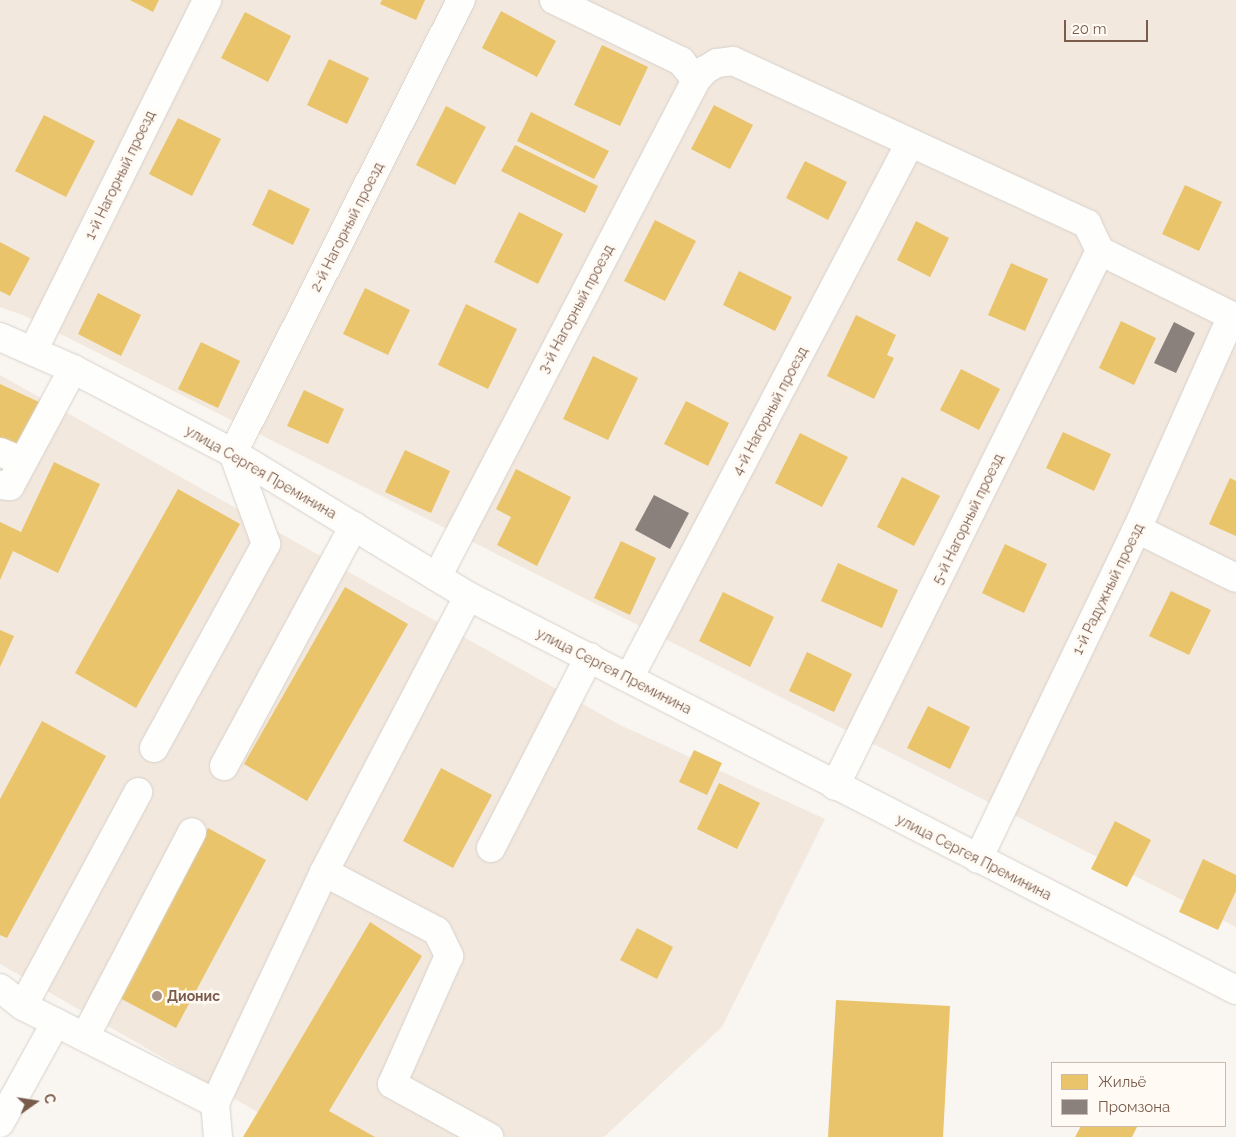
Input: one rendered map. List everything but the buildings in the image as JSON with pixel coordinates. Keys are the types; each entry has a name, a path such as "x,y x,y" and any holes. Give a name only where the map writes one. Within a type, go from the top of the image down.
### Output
{"street":[{"name":"1-й Нагорный проезд","path":"33,351 207,0"},
{"name":"2-й Нагорный проезд","path":"233,454 461,0"},
{"path":"554,0 681,61 696,80"},
{"name":"3-й Нагорный проезд","path":"437,577 696,80 704,70 733,61 910,143"},
{"path":"910,143 1087,224 1100,251 1234,317"},
{"name":"4-й Нагорный проезд","path":"629,678 910,143"},
{"name":"5-й Нагорный проезд","path":"835,786 1100,251"},
{"name":"1-й Радужный проезд","path":"978,859 1136,529 1234,317"},
{"name":"улица Сергея Преминина","path":"0,337 73,369 233,454 468,596 835,786 1236,990"},
{"path":"0,485 10,486 11,456 73,369"},
{"path":"154,748 266,544 233,454"},
{"path":"224,766 354,526"},
{"path":"1136,529 1236,578"},
{"path":"218,1137 215,1104 324,872 468,596"},
{"path":"491,848 589,657"},
{"path":"23,1006 138,792"},
{"path":"85,1037 192,832"},
{"path":"324,872 437,931 449,956 392,1084 489,1137"},
{"path":"0,988 23,1006 215,1104"},
{"path":"0,1123 56,1022"}],"shaded area":[{"path":"0,0 1236,0 1236,927 25,316 0,307"},
{"path":"0,375 620,725 825,819 722,1027 604,1137 301,1137 0,964"}],"place":[{"name":"Дионис","path":"157,996"}]}
